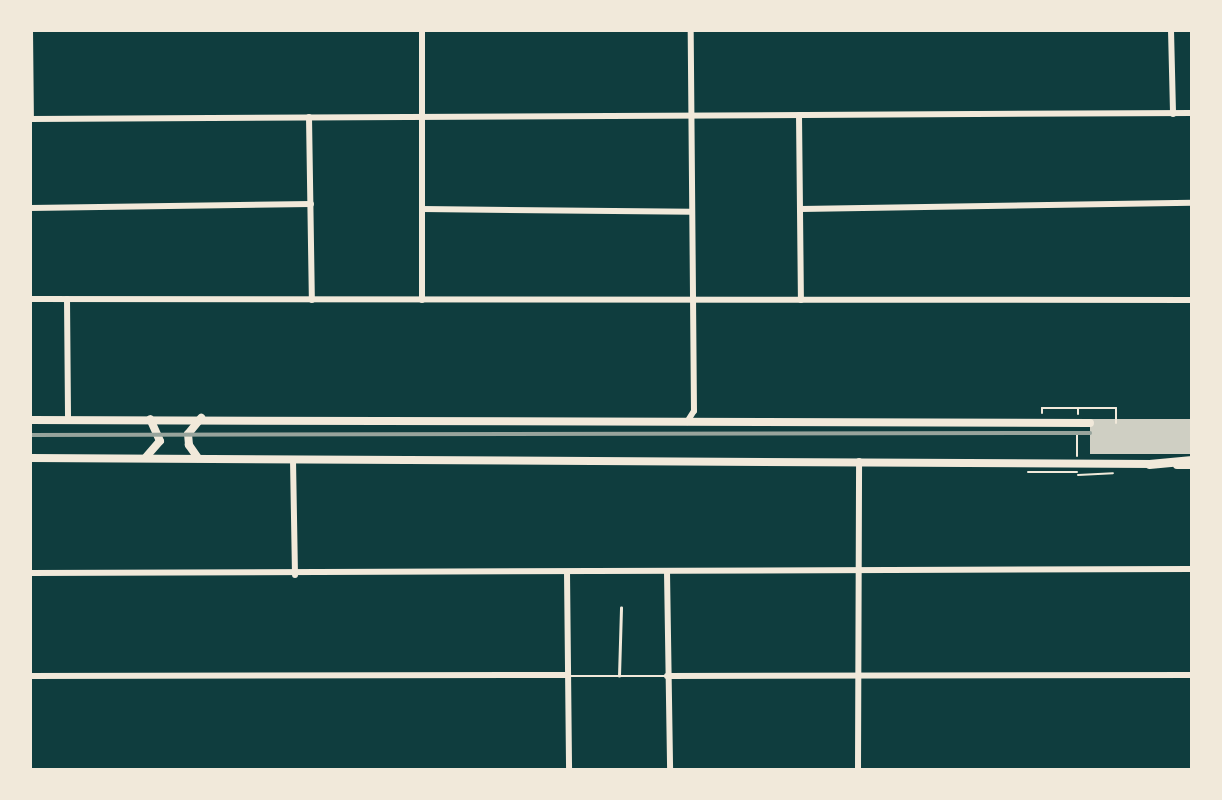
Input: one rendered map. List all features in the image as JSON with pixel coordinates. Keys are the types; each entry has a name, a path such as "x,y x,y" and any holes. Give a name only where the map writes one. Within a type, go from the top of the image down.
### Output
{"main road":[{"path":"30,420 201,418 1090,423"},
{"path":"198,458 188,445 188,435 201,418"},
{"path":"143,458 160,441 150,419"},
{"path":"30,458 1192,463"}],"street":[{"path":"30,30 31,118 1192,113"},
{"path":"422,30 422,300"},
{"path":"687,422 694,411 691,30"},
{"path":"1171,30 1172,114"},
{"path":"799,115 801,300"},
{"path":"309,117 312,300"},
{"path":"800,209 1192,203"},
{"path":"30,208 311,204"},
{"path":"422,209 692,212"},
{"path":"30,299 1192,300"},
{"path":"67,299 68,420"},
{"path":"293,460 295,575"},
{"path":"858,770 859,460"},
{"path":"30,573 295,575 1192,569"},
{"path":"567,572 569,770"},
{"path":"667,572 670,770"},
{"path":"667,676 1192,675"},
{"path":"30,676 566,676"}],"lane":[{"path":"619,676 621,608"},
{"path":"566,676 667,676"}],"path":[{"path":"1042,408 1116,408 1116,423"},
{"path":"1077,419 1078,408"},
{"path":"1077,430 1077,475"},
{"path":"1028,474 1112,475"}],"building":[{"path":"1090,419 1192,419 1192,454 1090,454"}],"railway":[{"path":"30,435 1090,433"}]}
